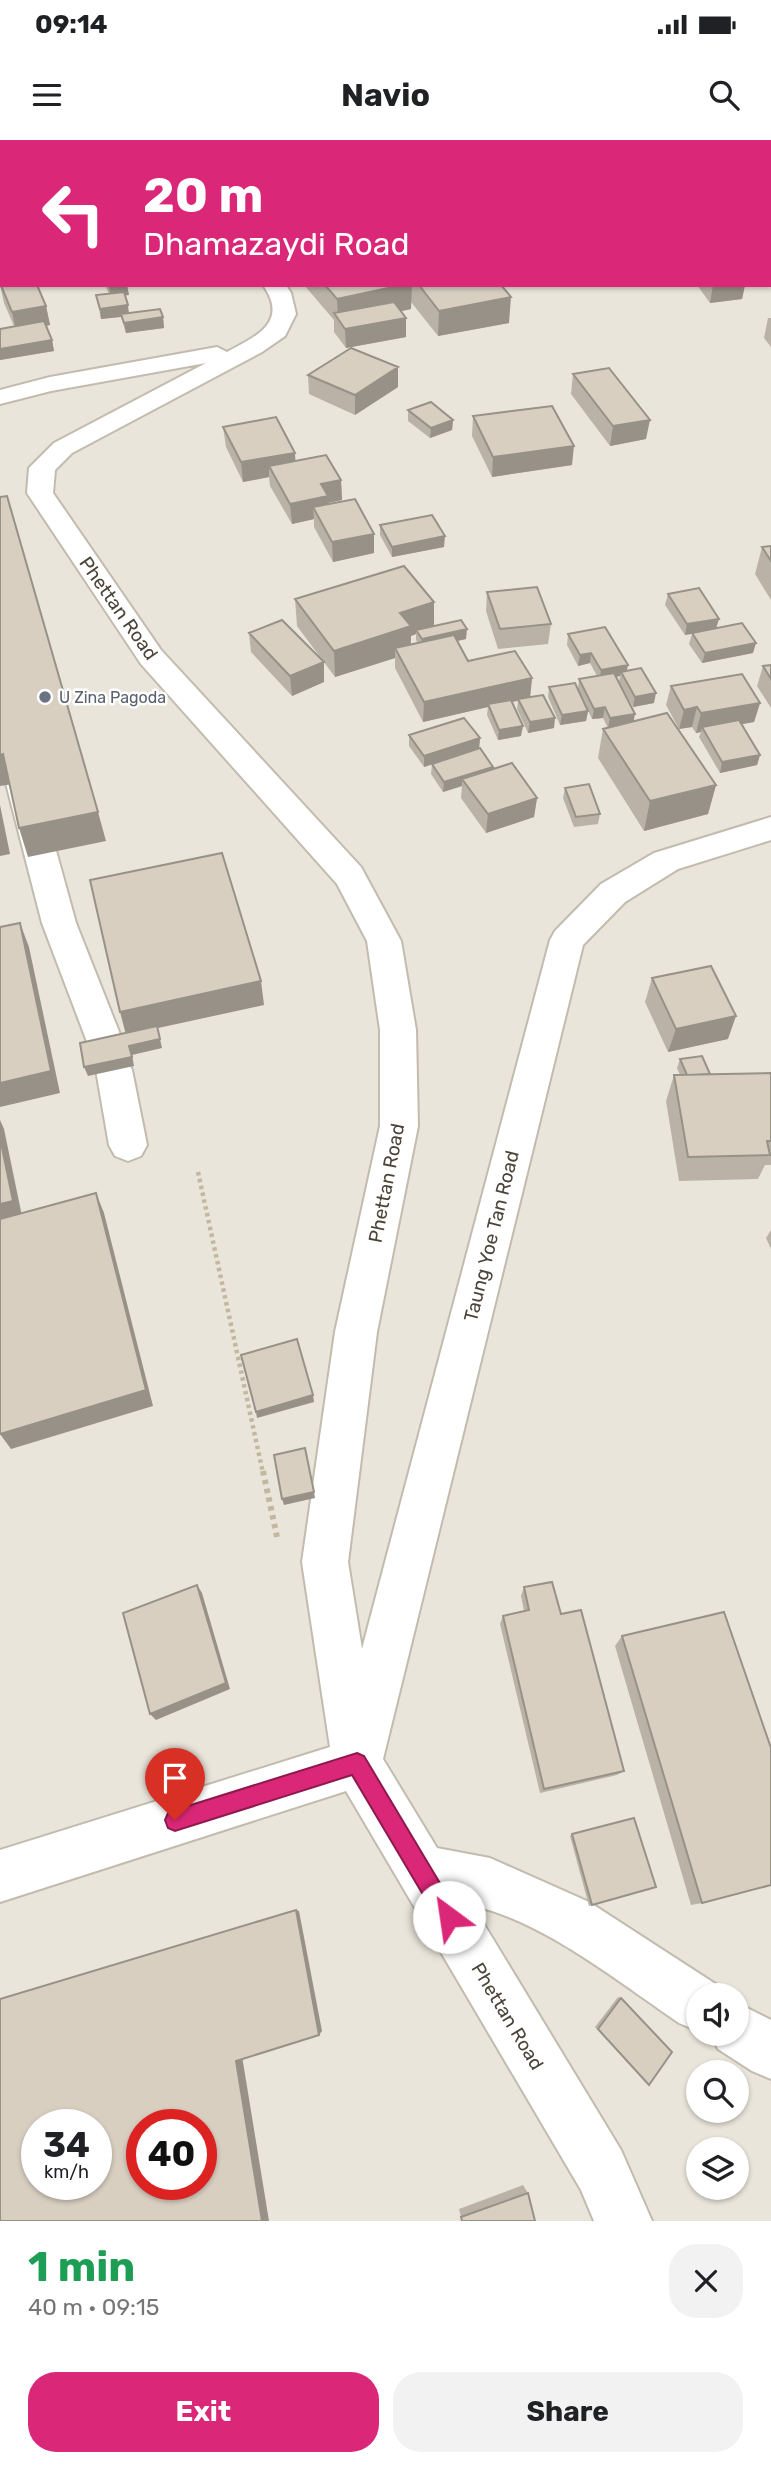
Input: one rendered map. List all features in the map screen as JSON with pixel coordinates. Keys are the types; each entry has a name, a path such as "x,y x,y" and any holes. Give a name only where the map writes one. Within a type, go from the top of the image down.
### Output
{"street":[{"name":"Phettan Road","path":"276,287 280,293 285,314 277,331 254,347 62,448 42,468 40,493 151,657 349,876 384,941 398,1030 398,1126 356,1332 325,1562 357,1763 601,2170 624,2221"},
{"path":"0,397 50,384 254,347"},
{"path":"0,702 59,923 110,1059 128,1145"},
{"name":"Taung Yoe Tan Road","path":"357,1763 567,940 613,893 666,861 771,828"},
{"path":"0,1876 357,1763"},
{"path":"421,1871 490,1884 571,1920 686,1996"},
{"path":"749,2038 771,2052"}],"path":[{"path":"198,1172 286,1577 325,1562"}],"shaded area":[{"path":"0,287 771,287 771,2221 0,2221"}],"building":[{"path":"2,287 38,287 46,306 12,312"},
{"path":"327,287 393,287 337,299"},
{"path":"421,287 503,287 511,297 439,311"},
{"path":"124,292 128,305 100,309 96,295"},
{"path":"394,302 406,318 345,329 334,313"},
{"path":"160,309 163,317 124,323 121,314"},
{"path":"44,321 52,340 0,349 0,329"},
{"path":"351,348 398,367 355,395 308,375"},
{"path":"609,368 650,420 613,426 573,374"},
{"path":"431,402 453,420 431,428 408,410"},
{"path":"552,406 574,446 493,457 473,416"},
{"path":"276,417 295,453 241,462 223,427"},
{"path":"326,455 341,480 321,484 328,496 290,504 269,466"},
{"path":"7,496 98,812 19,828 3,754 0,755 0,497"},
{"path":"355,499 374,534 332,542 313,507"},
{"path":"432,515 445,536 392,547 380,525"},
{"path":"771,546 771,561 762,547"},
{"path":"404,566 434,602 400,613 411,626 334,651 295,599"},
{"path":"537,587 551,624 500,629 487,592"},
{"path":"699,588 719,619 687,624 668,594"},
{"path":"282,620 324,662 290,676 249,633"},
{"path":"461,620 467,629 422,639 416,630"},
{"path":"742,623 756,643 705,653 692,633"},
{"path":"605,627 628,665 601,670 591,653 580,655 568,634"},
{"path":"454,635 468,661 515,651 532,678 424,702 395,648"},
{"path":"771,665 771,679 763,666"},
{"path":"641,668 656,693 635,697 621,672"},
{"path":"614,673 635,714 610,718 605,707 594,709 579,679"},
{"path":"742,674 760,703 701,713 697,707 684,710 671,686"},
{"path":"575,683 588,711 562,715 549,687"},
{"path":"543,695 555,718 530,722 518,699"},
{"path":"511,700 523,726 499,730 488,704"},
{"path":"667,713 716,785 650,801 603,729"},
{"path":"464,718 480,738 424,756 409,735"},
{"path":"739,720 760,755 722,762 702,727"},
{"path":"480,748 493,767 444,782 432,764"},
{"path":"512,763 537,798 488,814 462,779"},
{"path":"589,784 600,814 576,817 565,788"},
{"path":"222,853 261,981 120,1012 90,880"},
{"path":"20,923 51,1071 0,1083 0,927"},
{"path":"711,966 736,1016 676,1029 652,978"},
{"path":"157,1026 160,1039 129,1046 132,1057 84,1067 80,1043"},
{"path":"702,1056 710,1074 687,1075 680,1059"},
{"path":"771,1073 771,1141 767,1141 770,1155 688,1157 674,1075"},
{"path":"0,1138 13,1201 0,1204"},
{"path":"96,1193 146,1390 0,1434 0,1219"},
{"path":"297,1339 313,1395 256,1412 241,1355"},
{"path":"305,1448 314,1492 282,1499 274,1455"},
{"path":"552,1582 561,1614 581,1610 624,1771 544,1789 503,1616 529,1610 524,1587"},
{"path":"197,1585 226,1683 150,1714 123,1613"},
{"path":"724,1612 771,1748 771,1885 702,1903 622,1636"},
{"path":"634,1818 656,1887 592,1905 572,1834"},
{"path":"296,1910 319,2035 236,2061 262,2221 0,2221 0,1999"},
{"path":"621,1998 672,2052 649,2085 598,2029"},
{"path":"528,2193 535,2221 462,2221 461,2217"}],"place":[{"name":"U Zina Pagoda","path":"45,697"}],"route":[{"path":"175,1820 357,1763 449,1917"}]}
